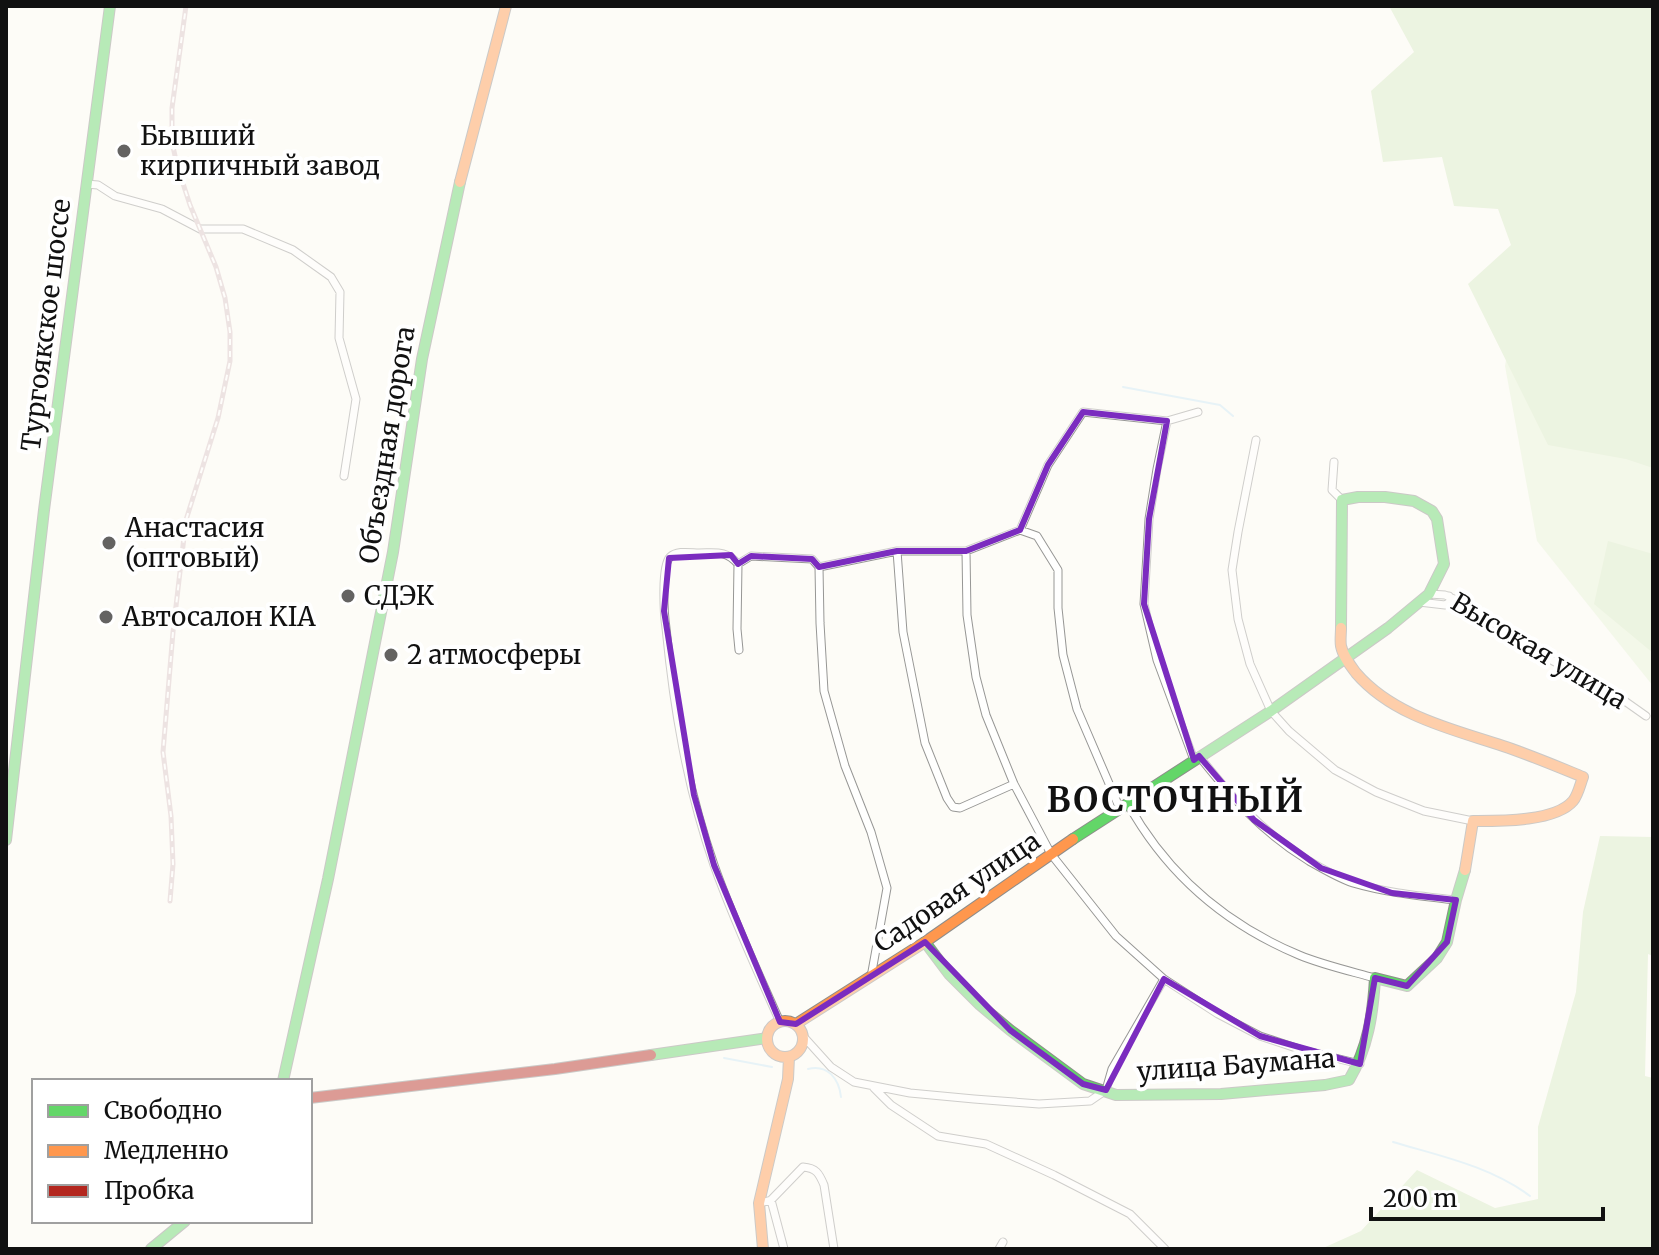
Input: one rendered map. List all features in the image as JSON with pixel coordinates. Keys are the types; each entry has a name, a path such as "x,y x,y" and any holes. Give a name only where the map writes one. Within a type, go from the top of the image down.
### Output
{"street":[{"name":"Тургоякское шоссе","path":"6,840 42,525 110,6"},
{"name":"Объездная дорога","path":"283,1079 328,879 388,579 422,359 460,180 506,6"},
{"path":"86,184 98,185 115,196 162,209 200,229 243,229 293,250 331,277 340,292 339,338 356,399 344,476"},
{"path":"1020,530 1048,465 1083,412 1167,421 1198,412"},
{"path":"1167,421 1149,519 1144,604 1157,660 1196,758 1254,820 1285,847 1321,868 1351,882 1392,893 1456,900"},
{"path":"1256,440 1232,570 1238,619 1250,664 1271,711 1289,731 1335,770 1376,792 1424,811 1473,821 1501,821 1560,811 1573,801 1583,777 1452,730 1398,707 1366,683 1344,659 1341,646 1342,500 1332,490 1334,462"},
{"path":"1342,500 1385,497 1414,501 1432,511 1437,519 1444,564 1429,594"},
{"path":"819,567 897,551 966,551 1020,530 1037,536 1058,570 1063,655 1077,709 1124,806 1179,877 1256,934 1301,956 1407,986 1437,958 1447,942 1464,877 1473,821"},
{"path":"897,551 903,632 919,715 925,743 947,798 953,807 960,808 1014,784"},
{"path":"966,551 967,615 976,677 986,715 1014,784 1051,854 1116,936 1164,979 1218,1014 1260,1036 1360,1064 1374,1008 1375,978"},
{"path":"739,650 738,564 731,555 721,553 677,553 669,558 664,611 680,739 720,879 780,1022"},
{"path":"738,564 751,556 812,559 819,567 824,691 845,766 871,832 887,888 871,977"},
{"name":"Высокая улица","path":"1429,594 1440,593 1463,603 1551,660 1612,692 1646,716"},
{"name":"Садовая улица","path":"796,1024 925,942 1051,854 1271,711 1388,628 1429,594"},
{"path":"1418,602 1445,605 1450,602 1449,596"},
{"name":"улица Баумана","path":"925,942 949,974 1010,1030 1083,1084 1116,1095 1221,1094 1325,1085 1349,1080 1360,1064"},
{"path":"803,1036 802,1047 789,1057 773,1053 767,1038 769,1031 780,1022 796,1024 831,1067 854,1082 872,1086 910,1093 1039,1104 1090,1101 1106,1090 1112,1069 1164,979"},
{"path":"312,1098 544,1070 767,1038"},
{"path":"763,1249 759,1203 788,1079 789,1057"},
{"path":"872,1086 891,1105 938,1136 986,1144 1130,1214 1165,1249"},
{"path":"784,1249 768,1201 803,1167 813,1168 824,1185 834,1249"},
{"path":"151,1249 183,1223"}],"highlighted area":[{"path":"1083,412 1167,421 1149,519 1144,604 1194,760 1199,756 1254,820 1321,868 1392,893 1456,900 1447,942 1407,986 1375,978 1360,1064 1260,1036 1164,979 1106,1090 1083,1084 1010,1030 925,942 796,1024 780,1022 714,865 694,795 664,611 669,558 731,555 738,564 751,556 812,559 819,567 897,551 966,551 1020,530 1048,465"}],"green space":[{"path":"1389,6 1653,6 1653,468 1626,459 1548,445 1468,284 1511,245 1498,209 1454,206 1442,157 1383,162 1371,91 1414,52"},
{"path":"1566,6 1653,6 1653,686 1537,541 1505,366"},
{"path":"1608,541 1653,554 1653,653 1594,604"},
{"path":"1600,836 1653,837 1653,956 1648,954 1645,1076 1653,1078 1653,1249 1321,1249 1361,1231 1417,1170 1495,1208 1538,1199 1538,1127 1576,992 1583,912"}],"waterway":[{"path":"1123,387 1220,405 1233,416"},
{"path":"724,1058 772,1067"},
{"path":"808,1069 821,1069 831,1074 838,1084 841,1097"},
{"path":"1393,1142 1481,1169 1530,1196"}],"railway":[{"path":"170,901 173,864 171,816 163,752 173,632 186,520 218,418 230,361 225,298 216,267 190,205 172,142 172,108 186,6"}],"traffic: fast":[{"path":"6,840 44,510 110,6"},
{"path":"283,1079 328,879 393,552 422,359 460,182"},
{"path":"1073,839 1271,711 1388,628 1429,594 1444,564 1437,519 1432,511 1414,501 1385,497 1342,500 1341,628"},
{"path":"925,942 949,974 980,1005 1083,1084 1116,1095 1221,1094 1325,1085 1349,1080 1361,1056 1373,1005 1375,978 1407,986 1437,958 1447,942 1465,870"},
{"path":"651,1055 767,1038"},
{"path":"151,1249 183,1223"}],"traffic: slow":[{"path":"460,182 506,6"},
{"path":"1341,628 1341,646 1347,660 1356,673 1387,700 1444,727 1583,777 1573,801 1553,813 1526,819 1473,821 1465,870"},
{"path":"796,1024 925,942 1073,839"},
{"path":"785,1021 798,1026 803,1039 798,1052 785,1057 772,1052 767,1039 772,1026 785,1021"},
{"path":"763,1249 759,1203 788,1079 789,1057"}],"traffic: jam":[{"path":"312,1098 651,1055"}],"place":[{"name":"Бывший кирпичный завод","path":"124,151"},
{"name":"Анастасия (оптовый)","path":"109,543"},
{"name":"СДЭК","path":"348,596"},
{"name":"Автосалон KIA","path":"106,617"},
{"name":"2 атмосферы","path":"391,655"}],"district":[{"name":"ВОСТОЧНЫЙ","path":"1176,800"}]}
